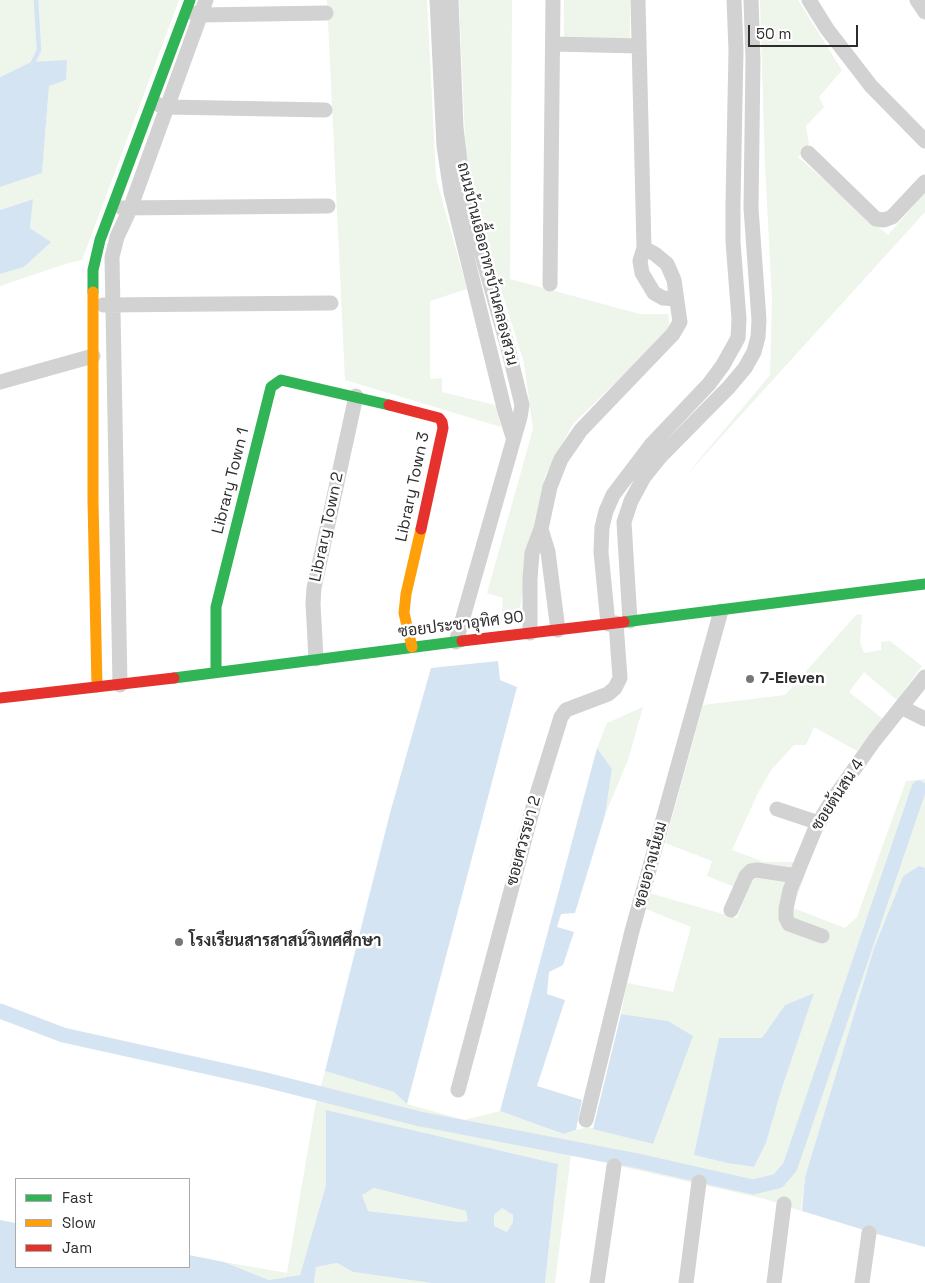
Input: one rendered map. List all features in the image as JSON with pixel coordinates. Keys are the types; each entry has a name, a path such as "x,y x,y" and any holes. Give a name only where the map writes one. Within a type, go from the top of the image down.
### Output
{"street":[{"path":"97,687 93,501 93,270 96,254 152,103 192,9 206,0"},
{"name":"ถนนบ้านเอื้ออาทรบ้านคลองสวน","path":"437,0 450,127"},
{"name":"ถนนบ้านเอื้ออาทรบ้านคลองสวน","path":"451,0 451,192 505,412 513,437 456,642"},
{"path":"550,284 553,0"},
{"path":"638,0 644,248 640,261 642,274 654,294 663,298 676,299"},
{"path":"618,623 601,558 602,527 606,511 613,495 628,473 651,445 709,384 723,365 738,338 739,319 734,262 733,203 736,50 734,0"},
{"path":"618,623 624,522 631,501 644,477 660,457 729,387 745,368 754,352 758,337 759,320 751,208 753,60 751,0"},
{"path":"809,0 827,29 871,86 925,141"},
{"path":"917,0 925,12"},
{"path":"192,9 326,13"},
{"path":"120,685 115,502 112,256 117,237 130,209 167,107 192,9"},
{"path":"553,44 639,46"},
{"path":"152,103 167,107 325,110"},
{"path":"808,154 876,219 884,220 892,217 925,182"},
{"path":"113,208 328,206"},
{"path":"530,633 532,553 541,529 550,486 561,459 581,430 673,334 680,322 674,280 667,264 644,248"},
{"path":"734,262 755,262"},
{"path":"94,306 331,303"},
{"path":"0,382 93,356"},
{"name":"Library Town 1","path":"216,672 216,607 271,387 281,380 356,396"},
{"name":"Library Town 3","path":"356,396 439,418 443,424 406,594 404,613 412,647"},
{"name":"Library Town 2","path":"316,659 312,602 314,588 356,396"},
{"path":"93,501 115,502"},
{"path":"541,529 548,552 558,630"},
{"name":"ซอยประชาอุทิศ 90","path":"0,698 721,611 925,584"},
{"name":"ซอยอาจเนียม","path":"586,1120 632,931 721,611"},
{"name":"ซอยศวรรยา 2","path":"458,1090 534,804 561,718 566,710 608,694 615,688 620,678 618,623"},
{"name":"ซอยต้นสน 4","path":"822,936 789,924 786,918 790,890 818,823 831,802 852,771 925,677"},
{"path":"901,707 925,719"},
{"path":"777,809 818,823"},
{"path":"732,910 746,876 751,871 757,870 796,876"},
{"path":"597,1283 614,1166"},
{"path":"686,1283 699,1182"},
{"path":"774,1283 784,1204"},
{"path":"862,1283 869,1233"}],"shaded area":[{"path":"0,0 179,0 82,260 0,286 0,274 24,267 50,242 30,228 32,199 0,210 0,187 42,173 49,86 31,62 0,77"},
{"path":"327,0 427,0 436,178 467,289 430,301 430,379 442,378 442,392 495,405 501,427 345,380"},
{"path":"459,0 512,0 510,279 640,314 668,314 670,330 573,424 545,476 518,618 501,623 503,598 487,593 533,429 524,363 482,228 466,159"},
{"path":"564,0 630,0 630,38 564,38"},
{"path":"760,0 798,0 842,70 819,97 824,107 806,126 809,144 798,157 888,235 925,192 925,212 683,479 770,375 772,299 765,165"},
{"path":"862,614 860,643 864,653 881,650 881,642 890,641 922,666 897,700 864,672 849,692 883,719 857,751 814,727 806,745 794,745 771,770 757,795 732,850 764,862 793,862 807,869 793,908 845,928 857,917 906,781 925,779 925,868 919,866 903,876 874,948 805,1177 801,1211 765,1199 571,1155 555,1283 545,1283 558,1164 326,1110 326,1185 300,1275 269,1280 224,1262 287,1273 315,1108 325,1071 394,1092 407,1104 464,1120 500,1111 562,1134 588,1127 653,1144 668,1021 621,1014 627,983 673,992 691,927 646,909 649,893 737,918 747,892 707,876 712,861 665,843 703,705 785,695 856,615","holes":["814,993 781,1091 766,1143 754,1167 694,1155 762,1039 785,1005"]},
{"path":"643,707 628,760 605,815 612,769 597,748 607,723"},
{"path":"374,1188 466,1211 469,1221 460,1222 368,1211 362,1195"},
{"path":"502,1208 513,1215 513,1222 507,1232 494,1226 494,1215"},
{"path":"337,1263 353,1272 432,1283 314,1283 316,1267"}],"water":[{"path":"67,60 66,80 49,86 42,173 0,187 0,77 31,62"},
{"path":"33,199 30,228 51,242 24,267 0,274 0,210"},
{"path":"498,661 500,680 517,687 407,1104 394,1092 325,1071 390,813 431,668"},
{"path":"597,748 612,769 605,815 575,913 561,914 557,927 574,932 563,965 549,972 547,994 565,1000 537,1086 582,1100 576,1130 563,1134 500,1111"},
{"path":"919,866 925,868 925,1247 802,1211 805,1177 874,948 903,876"},
{"path":"814,993 781,1091 766,1143 754,1167 694,1155 719,1038 762,1038 785,1005"},
{"path":"621,1014 668,1021 693,1036 653,1144 593,1129"},
{"path":"326,1110 558,1164 545,1283 432,1283 353,1272 337,1263 316,1267 314,1283 0,1283 0,1220 15,1223 15,1268 190,1268 190,1255 224,1262 269,1280 300,1275 326,1185","holes":["374,1188 466,1211 468,1221 460,1222 368,1211 362,1195","502,1208 513,1215 513,1222 507,1232 494,1226 494,1215"]}],"waterway":[{"path":"31,67 39,50 36,0"},
{"path":"0,1011 63,1035 262,1079 420,1119 638,1161 753,1187 778,1181 790,1167 919,788"}],"traffic: fast":[{"path":"93,292 93,270 100,240 190,0"},
{"path":"216,672 216,607 271,387 281,380 389,405"},
{"path":"624,622 925,584"},
{"path":"174,678 462,641"}],"traffic: slow":[{"path":"93,292 93,501 97,687"},
{"path":"412,647 404,613 406,594 421,529"}],"traffic: jam":[{"path":"389,405 439,418 442,422 443,428 421,529"},
{"path":"462,641 624,622"},
{"path":"0,698 174,678"}],"place":[{"name":"7-Eleven","path":"750,679"},
{"name":"โรงเรียนสารสาสน์วิเทศศึกษา","path":"179,942"}]}
